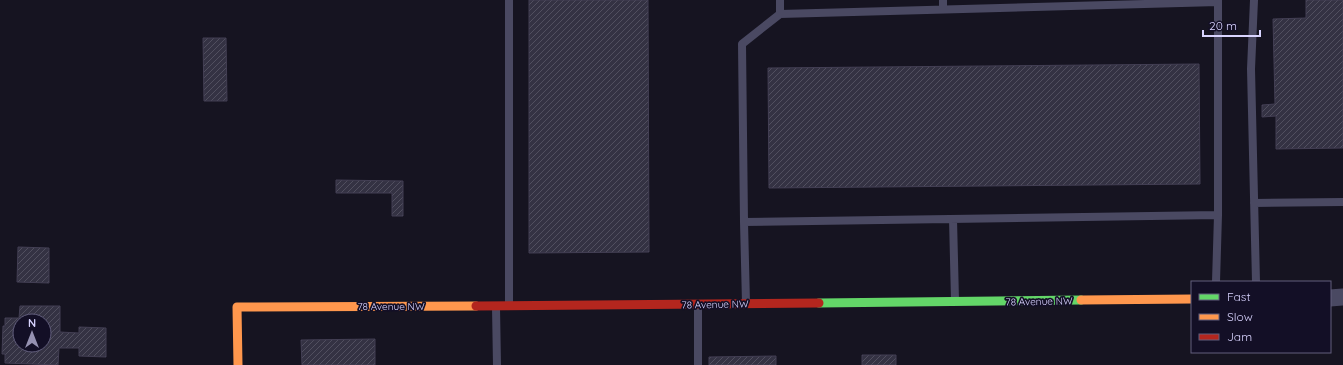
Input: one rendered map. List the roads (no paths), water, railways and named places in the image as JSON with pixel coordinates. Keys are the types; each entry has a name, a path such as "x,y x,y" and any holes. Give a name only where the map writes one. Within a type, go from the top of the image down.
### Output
{"street":[{"path":"1331,298 1343,298"},
{"name":"78 Avenue NW","path":"238,365 237,307 509,306 1191,299"}],"lane":[{"path":"509,0 509,306"},
{"path":"780,0 780,14"},
{"path":"943,0 943,9"},
{"path":"1254,0 1251,69 1256,281"},
{"path":"746,303 742,44 780,14 1218,1 1218,215 1216,281"},
{"path":"1254,203 1343,202"},
{"path":"744,222 1218,215"},
{"path":"953,219 955,302"},
{"path":"698,304 698,365"},
{"path":"496,306 497,365"}]}
